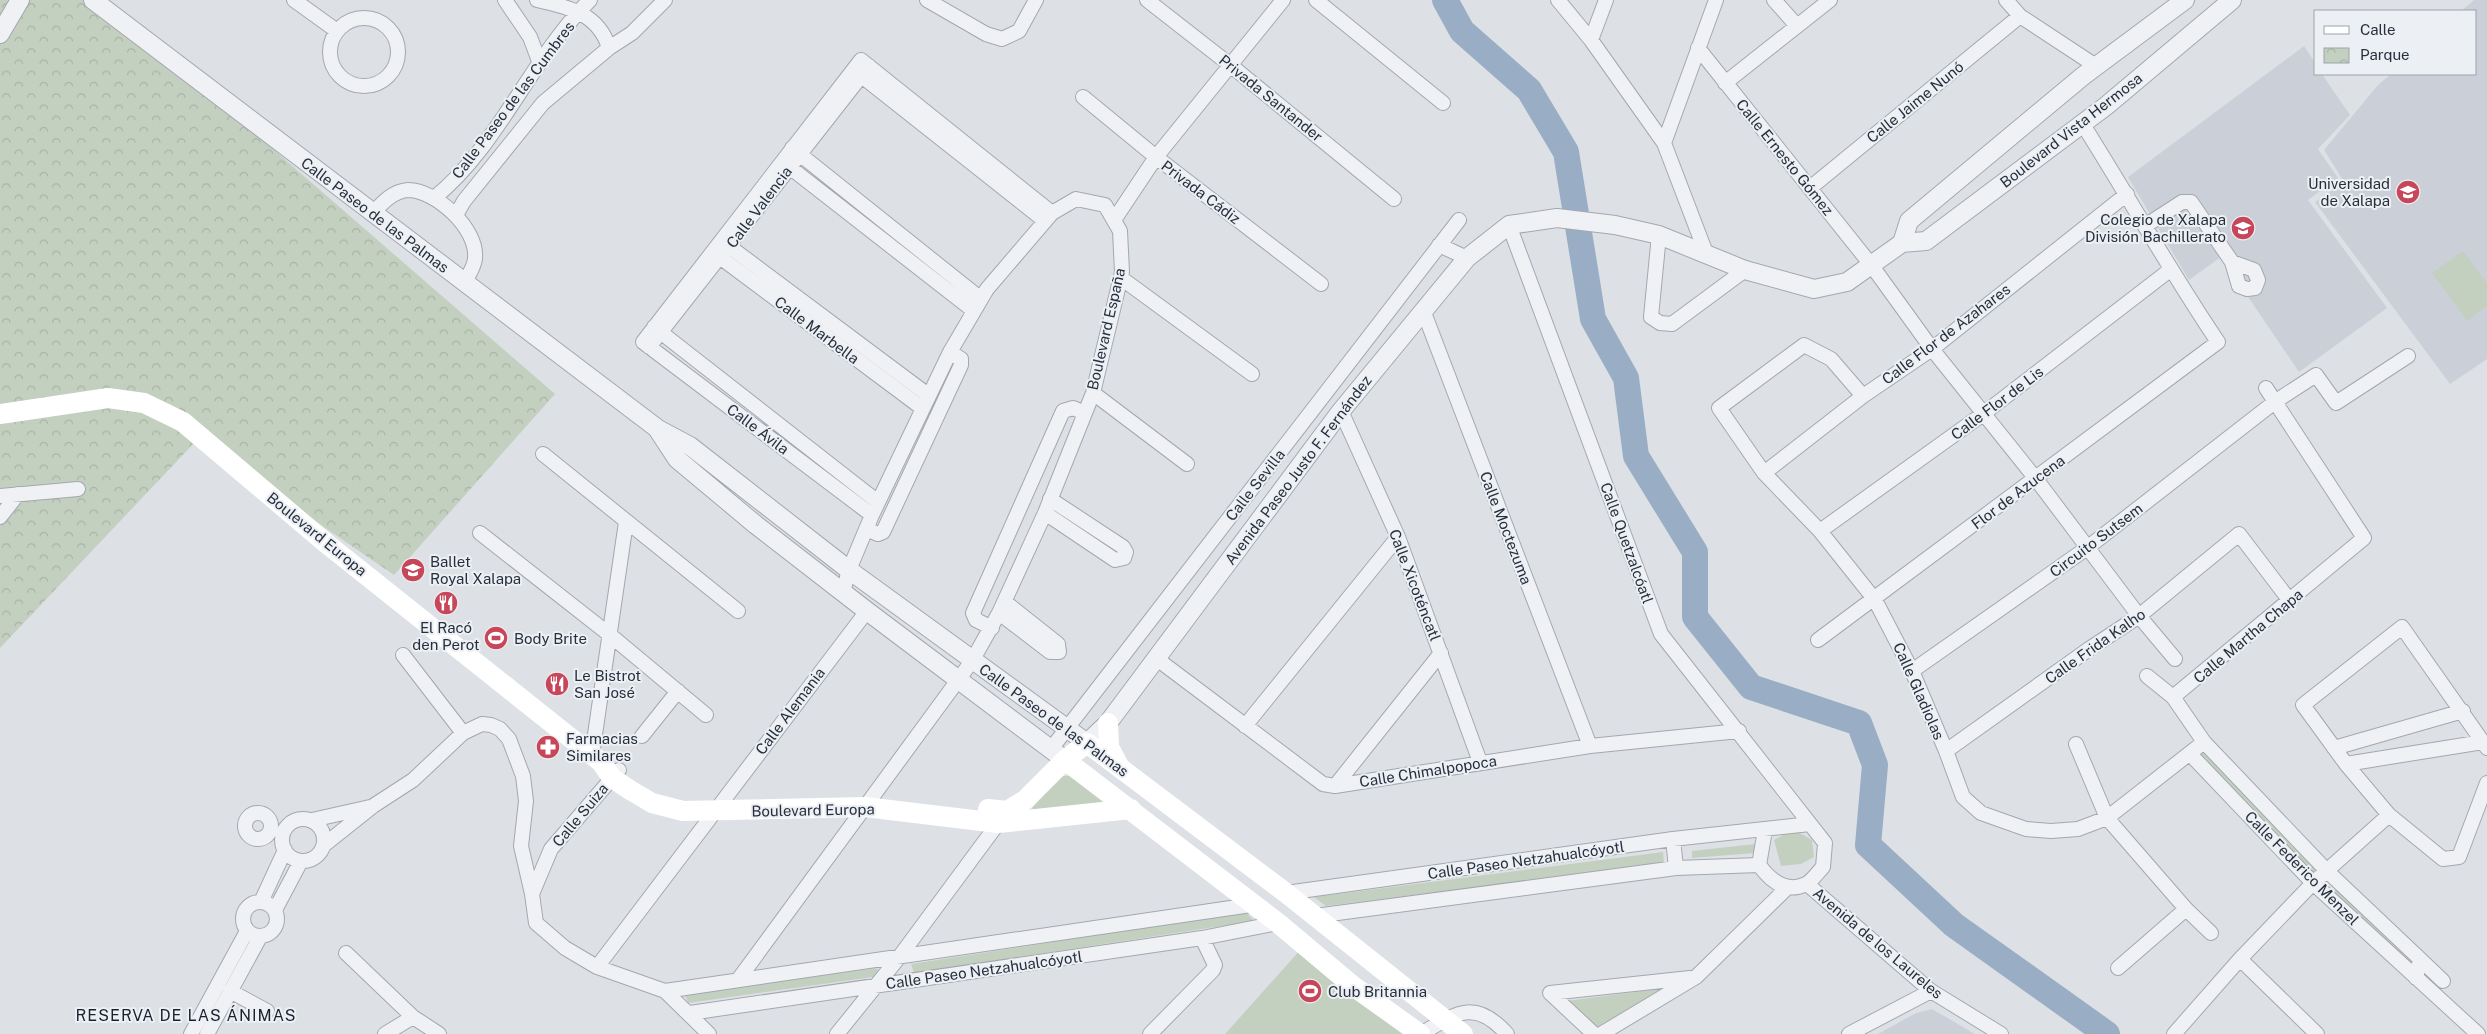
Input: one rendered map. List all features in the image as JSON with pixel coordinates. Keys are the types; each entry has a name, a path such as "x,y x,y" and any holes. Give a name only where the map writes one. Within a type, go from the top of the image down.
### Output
{"main road":[{"name":"Boulevard Europa","path":"0,414 108,398 144,403 183,422 327,544 606,766 658,793 717,807 869,801 1002,817 1130,809"},
{"path":"1108,723 1109,747 1120,768"},
{"name":"Avenida Paseo Justo F. Fernández","path":"1058,755 1087,743"},
{"name":"Calle Paseo de las Palmas","path":"1087,743 1286,893 1463,1034"},
{"path":"1002,817 1025,800 1058,755"},
{"name":"Calle Paseo de las Palmas","path":"1058,755 1278,923 1353,986 1421,1034"}],"street":[{"path":"0,34 20,0"},
{"name":"Calle Paseo de las Palmas","path":"93,0 658,429 690,446 849,570 1087,743"},
{"path":"294,0 337,31"},
{"path":"505,0 530,37 539,61"},
{"path":"537,0 578,12 599,26 609,48"},
{"name":"Calle Paseo de las Cumbres","path":"434,198 448,187 480,148 539,61 578,12 590,0"},
{"name":"Calle Paseo de las Cumbres","path":"456,215 542,103 609,48 632,33 665,0"},
{"path":"927,0 986,34 1002,39 1019,31 1036,0"},
{"name":"Privada Santander","path":"1147,0 1230,64 1394,199"},
{"path":"1114,220 1156,157 1283,0"},
{"path":"1316,0 1443,103"},
{"path":"1558,0 1591,40 1664,144 1706,253"},
{"path":"1591,40 1606,0"},
{"path":"1664,144 1716,0"},
{"path":"1774,0 1796,26"},
{"path":"1725,83 1830,0"},
{"path":"2006,0 2020,16 2096,66"},
{"name":"Boulevard Vista Hermosa","path":"2185,0 2096,66 1909,221 1902,243 1926,241 2082,124 2232,0"},
{"name":"Calle Jaime Nunó","path":"1810,188 2020,16"},
{"path":"366,18 387,27 394,36 397,46 398,58 394,68 387,77 378,83 367,86 356,86 345,81 331,63 329,52 331,41 337,31 355,19 366,18"},
{"name":"Calle Ernesto Gómez","path":"1698,48 1872,266 1982,414 2036,479 2139,616 2175,659"},
{"name":"Calle Valencia","path":"646,345 861,68 1049,217"},
{"name":"Privada Cádiz","path":"1084,97 1156,157 1321,284"},
{"path":"2082,124 2127,194 2170,270"},
{"path":"480,148 497,160"},
{"path":"795,151 982,299"},
{"path":"786,164 974,311"},
{"path":"373,213 388,197 407,190 434,198 456,215 473,237 476,259 465,283"},
{"name":"Calle Flor de Azahares","path":"1764,472 1863,396 1932,349 2127,194"},
{"name":"Boulevard España","path":"738,980 972,661 1002,608 1045,513 1093,393 1121,278 1120,231 1105,205 1076,199 1049,217 982,299 950,352 925,402 872,515 849,570 843,592"},
{"path":"2145,226 2182,202 2190,202 2232,262"},
{"path":"855,218 865,206"},
{"path":"1509,225 1558,218 1615,225 1659,235 1745,270 1814,289 1847,282 1902,243"},
{"name":"Calle Sevilla","path":"1058,755 1068,729 1460,220"},
{"name":"Avenida Paseo Justo F. Fernández","path":"1087,743 1108,723 1341,411 1423,310 1467,258 1509,225"},
{"name":"Calle Quetzalcóatl","path":"1509,225 1661,634 1739,731 1810,824"},
{"path":"1659,235 1651,317 1660,323 1672,324 1745,270"},
{"path":"1439,246 1467,258"},
{"name":"Calle Marbella","path":"721,249 925,402"},
{"path":"916,265 926,255"},
{"name":"Flor de Azucena","path":"1818,640 1875,600 2218,342 2170,270"},
{"name":"Calle Flor de Lis","path":"1820,531 1982,414 2170,270"},
{"path":"1121,278 1252,374"},
{"name":"Calle Moctezuma","path":"1423,310 1590,746"},
{"name":"Calle Ávila","path":"658,329 878,502"},
{"name":"Calle Ávila","path":"646,345 872,515"},
{"name":"Calle Gladiolas","path":"1863,396 1831,359 1804,345 1718,408 1764,472 1820,531 1875,600 1912,671 1946,751 1963,797 1981,812 2026,829 2051,831 2078,829 2107,818 2191,755 2204,742"},
{"path":"866,529 878,534 883,532 961,365 960,359 950,352"},
{"name":"Circuito Sutsem","path":"1912,671 2087,548 2276,402 2316,375 2336,403 2408,356"},
{"path":"712,394 723,381"},
{"path":"2266,388 2276,402"},
{"path":"1093,393 1187,464"},
{"name":"Calle Martha Chapa","path":"2173,697 2364,538 2276,402"},
{"path":"992,628 976,620 973,613 1063,411 1073,408 1085,413"},
{"name":"Calle Xicoténcatl","path":"1341,411 1398,537 1480,762"},
{"name":"Calle Paseo de las Palmas","path":"658,429 677,459 756,524 867,611 1058,755"},
{"path":"786,450 796,438"},
{"path":"543,454 738,610"},
{"path":"0,496 78,489"},
{"path":"0,517 18,494"},
{"path":"1045,513 1115,560 1124,558 1126,552 1123,547 1050,499"},
{"path":"606,766 610,634 626,522"},
{"path":"480,533 610,634 706,715"},
{"name":"Calle Frida Kalho","path":"1946,751 2089,649 2139,616 2239,534 2290,601"},
{"path":"1245,726 1398,537"},
{"name":"Calle Alemania","path":"597,967 867,611"},
{"path":"2346,764 2485,745 2463,711 2402,627 2303,705 2346,764 2389,815 2443,860 2459,857 2487,783"},
{"path":"1157,659 1323,784 1335,786 1441,653"},
{"path":"403,655 463,733"},
{"path":"2147,676 2173,697 2204,742"},
{"path":"642,736 678,691"},
{"path":"2334,748 2463,711"},
{"path":"373,806 312,820 299,819 293,821 276,835 290,856 301,861 316,857 324,845 373,806 413,780 463,733 482,724 500,729 515,753 523,776 526,802 521,846 532,894 536,923 565,948 597,967 665,991 709,1034"},
{"name":"Calle Chimalpopoca","path":"1335,786 1590,746 1739,731"},
{"name":"Calle Federico Menzel","path":"2204,742 2327,871 2443,981"},
{"path":"2076,744 2107,818 2186,909 2211,933"},
{"name":"Calle Federico Menzel","path":"2191,755 2313,883 2478,1034"},
{"name":"Calle Suiza","path":"532,894 551,849 606,766"},
{"path":"2174,1034 2240,959 2313,883 2389,815"},
{"path":"838,1034 900,956 1002,817"},
{"path":"312,820 324,833 324,845"},
{"path":"1810,824 1825,843 1823,867 1807,884 1788,887 1770,880 1759,865 1765,830 1810,824"},
{"name":"Calle Paseo Netzahualcóyotl","path":"1286,893 1673,839 1765,830"},
{"path":"1673,839 1676,868"},
{"path":"261,902 285,850"},
{"path":"275,910 261,902 250,905 246,909 243,920 247,931 260,937 270,934 277,926 275,910 301,861"},
{"name":"Calle Paseo Netzahualcóyotl","path":"1315,916 1676,868 1759,865"},
{"name":"Avenida de los Laureles","path":"1807,884 1931,991 2001,1034"},
{"path":"1600,1034 1696,977 1788,887"},
{"name":"Calle Paseo Netzahualcóyotl","path":"665,991 1251,904"},
{"path":"2118,968 2186,909"},
{"name":"Calle Paseo Netzahualcóyotl","path":"690,1014 1202,938 1278,923"},
{"path":"191,1034 247,931"},
{"path":"199,1019 209,1030 260,937"},
{"path":"1150,1034 1213,970 1215,965 1202,938"},
{"path":"346,953 412,1017 439,1034"},
{"path":"2240,959 2317,1034"},
{"path":"2416,978 2420,959"},
{"path":"1594,1034 1550,993 1696,977"},
{"path":"230,991 267,1011"},
{"path":"1849,1034 1931,991"},
{"name":"Calle Paseo de las Palmas","path":"1421,1034 1445,1020 1468,1010 1484,1014 1506,1034"},
{"path":"385,1034 412,1017"}],"shaded area":[{"name":"Universidad de Xalapa","path":"2474,0 2487,0 2487,359 2450,384 2315,202 2344,182 2324,150 2378,85 2390,75 2477,75 2477,10 2462,10"},
{"name":"Colegio de Xalapa División Bachillerato","path":"2304,46 2314,61 2314,75 2323,75 2350,115 2318,149 2338,178 2308,200 2387,308 2299,372 2221,257 2189,280 2128,177"},
{"path":"1932,1009 1975,1034 1878,1034 1916,1013"}],"green space":[{"path":"0,0 91,0 177,66 555,394 394,575 197,440 0,648"},
{"path":"2463,251 2487,283 2487,306 2467,321 2432,273"},
{"path":"2204,749 2322,872 2314,876 2199,754"},
{"path":"1060,776 1070,776 1105,801 1105,808 1038,816 1032,808"},
{"path":"1788,832 1800,833 1812,840 1814,857 1801,864 1781,866 1774,840"},
{"path":"1755,844 1755,853 1692,858 1692,851"},
{"path":"1663,852 1664,863 1326,906 1314,897"},
{"path":"2336,888 2412,959 2410,968 2331,893"},
{"path":"1246,912 1254,921 914,973 911,964"},
{"name":"Club Britannia","path":"1303,947 1410,1034 1225,1034"},
{"path":"877,968 880,976 688,1003 685,994"},
{"path":"1665,988 1594,1029 1566,1001"}],"waterway":[{"path":"1445,0 1462,31 1529,90 1566,152 1593,319 1626,378 1636,456 1695,552 1695,617 1751,687 1859,723 1875,765 1868,845 1954,925 2107,1034"}],"place":[{"name":"Universidad de Xalapa","path":"2408,192"},
{"name":"Colegio de Xalapa División Bachillerato","path":"2243,228"},
{"name":"Ballet Royal Xalapa","path":"413,570"},
{"name":"El Racó den Perot","path":"446,603"},
{"name":"Body Brite","path":"496,638"},
{"name":"Le Bistrot San José","path":"557,684"},
{"name":"Farmacias Similares","path":"548,747"},
{"name":"Club Britannia","path":"1310,991"}],"district":[{"name":"RESERVA DE LAS ÁNIMAS","path":"186,1015"}]}
